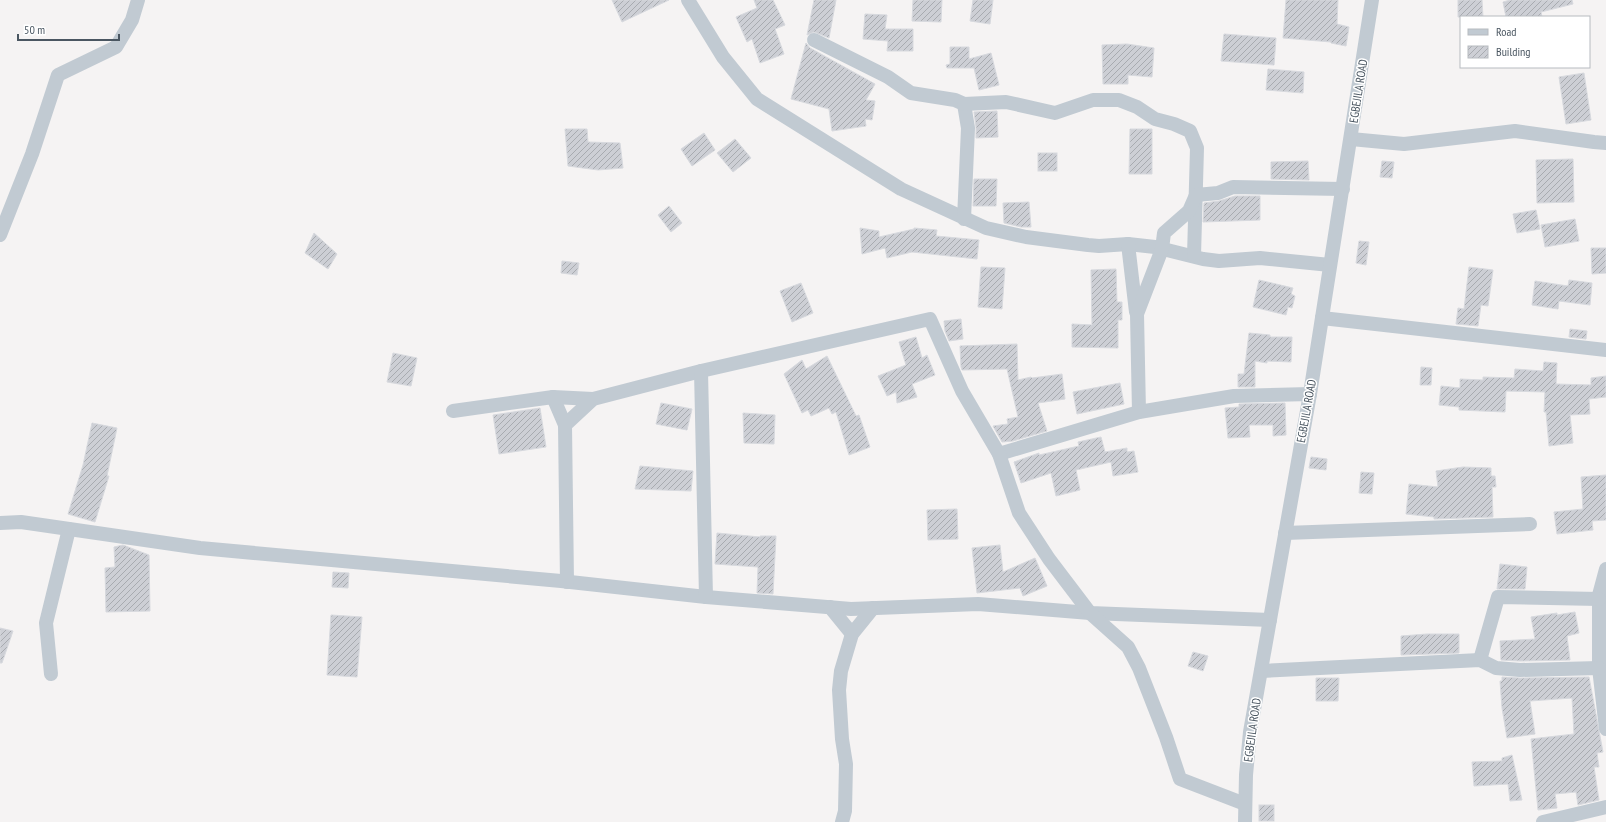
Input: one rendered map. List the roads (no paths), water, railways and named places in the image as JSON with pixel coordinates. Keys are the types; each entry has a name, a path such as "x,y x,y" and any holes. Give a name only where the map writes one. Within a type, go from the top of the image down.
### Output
{"street":[{"path":"0,235 32,154 58,74 116,47 132,20 138,0"},
{"path":"688,0 723,57 757,99 901,189 964,219 986,228 1026,237 1099,246 1128,244 1162,249 1219,261 1260,258 1330,265"},
{"name":"EGBEJILA ROAD","path":"1245,822 1250,732 1310,394 1372,0"},
{"path":"814,40 888,77 911,93 955,100 964,104 1006,102 1055,113 1093,100 1119,100 1136,107 1155,119 1174,124 1190,131 1197,148 1194,256"},
{"path":"964,104 968,128 964,219"},
{"path":"1351,139 1404,144 1515,131 1594,142 1606,142"},
{"path":"1196,195 1218,193 1233,187 1343,189"},
{"path":"1137,314 1162,249 1164,233 1189,211 1196,195"},
{"path":"1128,244 1137,314 1139,412"},
{"path":"1322,318 1606,350"},
{"path":"453,411 553,397 594,399 701,371 930,320 962,391 998,454 1019,513 1049,559 1090,613 1128,646 1139,668 1166,737 1180,779 1245,804"},
{"path":"701,371 706,597"},
{"path":"998,454 1139,412 1234,396 1310,394"},
{"path":"553,397 565,425 567,582"},
{"path":"565,425 594,399"},
{"path":"0,523 21,522 200,548 567,582 706,597 851,609 978,604 1090,613 1270,620"},
{"path":"1286,533 1530,524"},
{"path":"51,674 46,623 69,529"},
{"path":"1606,569 1599,594 1599,668 1606,729"},
{"path":"1480,660 1498,597 1599,599"},
{"path":"830,607 852,634"},
{"path":"842,822 845,811 846,764 842,738 839,690 842,671 852,634 873,608"},
{"path":"1261,671 1480,660 1496,668 1520,670 1599,668"},
{"path":"1544,822 1606,807"}]}
